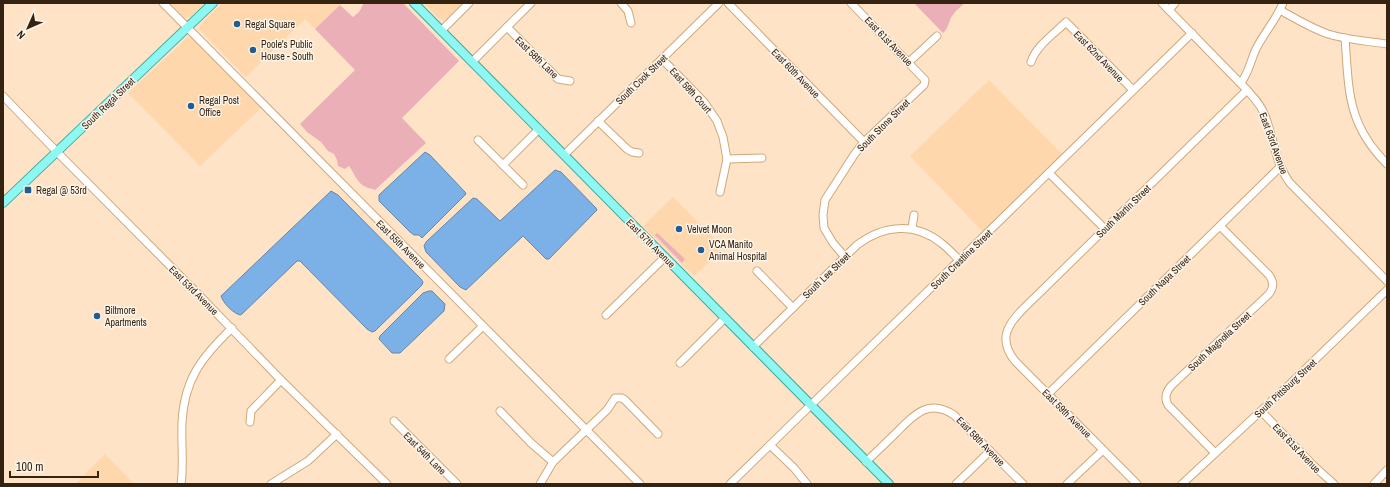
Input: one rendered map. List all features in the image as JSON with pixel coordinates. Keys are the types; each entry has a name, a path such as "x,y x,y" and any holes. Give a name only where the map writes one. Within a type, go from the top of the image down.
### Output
{"main road":[{"name":"South Regal Street","path":"3,203 213,3"},
{"name":"East 57th Avenue","path":"414,3 889,484"}],"street":[{"name":"East 55th Avenue","path":"163,3 640,484"},
{"path":"441,31 469,3"},
{"path":"472,62 531,3"},
{"path":"621,3 628,11 631,22"},
{"name":"South Cook Street","path":"564,155 719,3"},
{"name":"East 60th Avenue","path":"728,3 864,142"},
{"name":"East 61st Avenue","path":"851,3 925,80"},
{"name":"East 63rd Avenue","path":"1162,3 1241,83 1259,104 1266,116 1280,167 1287,178 1296,189 1387,281"},
{"path":"1169,10 1175,3"},
{"path":"1241,83 1248,72 1257,48 1282,7 1301,22 1328,34 1387,44"},
{"name":"East 62nd Avenue","path":"1031,62 1037,50 1066,22 1133,90"},
{"name":"East 58th Lane","path":"507,27 558,79 570,81"},
{"name":"South Crestline Street","path":"730,484 1192,33"},
{"path":"909,62 937,36"},
{"path":"1345,38 1349,95 1352,107 1361,130 1368,142 1387,164"},
{"name":"East 59th Court","path":"662,59 693,90 712,112 717,121 723,137 727,159 720,192"},
{"name":"South Stone Street","path":"845,256 833,243 824,228 823,215 825,200 864,142 924,85 925,80"},
{"name":"South Martin Street","path":"1006,338 1007,331 1013,320 1247,90"},
{"name":"East 53rd Avenue","path":"3,96 232,328 281,380 387,484"},
{"path":"598,121 627,149 632,152 639,153"},
{"path":"503,165 539,129"},
{"path":"478,140 523,185"},
{"path":"727,159 762,158"},
{"name":"South Napa Street","path":"1048,394 1280,167"},
{"path":"1049,173 1104,229"},
{"path":"912,228 914,215"},
{"name":"South Magnolia Street","path":"1215,453 1168,405 1165,397 1171,386 1269,294 1274,285 1269,274 1220,226"},
{"name":"South Lee Street","path":"753,347 845,256 863,241 875,234 889,230 912,228 937,240 959,260"},
{"path":"606,315 665,257"},
{"path":"757,272 793,308"},
{"name":"South Pittsburg Street","path":"1182,484 1261,411 1387,290"},
{"path":"680,363 725,318"},
{"path":"449,359 483,326"},
{"path":"181,484 184,400 198,364 213,346 232,328"},
{"name":"East 59th Avenue","path":"1006,338 1006,345 1011,356 1137,484"},
{"path":"250,422 251,411 281,380"},
{"path":"540,484 553,462 607,410 612,401 618,397 625,400 658,434"},
{"name":"East 58th Avenue","path":"866,462 913,416 921,411 933,408 945,410 954,415 1023,484"},
{"name":"East 61st Avenue","path":"1261,411 1314,466 1334,484"},
{"path":"500,412 531,443 553,462"},
{"name":"East 54th Lane","path":"394,421 457,484"},
{"path":"270,484 308,461 337,434"},
{"path":"770,445 794,468 807,484"},
{"path":"1067,484 1103,450"},
{"path":"956,484 990,451"},
{"path":"1374,484 1387,470"}],"shaded area":[{"path":"170,3 205,3 188,18 184,17"},
{"path":"222,3 342,3 315,29 305,19 246,77 199,29 201,24"},
{"path":"364,3 403,3 459,61 402,118 426,143 375,190 367,188 360,183 349,166 345,169 338,166 334,154 328,151 321,142 307,132 300,124 355,70 315,29 340,5 353,17 359,12"},
{"path":"424,3 463,3 447,19 444,20 438,18"},
{"path":"914,3 965,3 951,18 943,33"},
{"path":"188,37 192,38 261,108 200,166 128,93"},
{"path":"989,80 1063,155 983,232 910,156"},
{"path":"673,197 724,248 694,276 643,226"},
{"path":"657,233 685,259 682,263 655,235"},
{"path":"105,454 134,484 75,484"}],"water":[{"path":"425,152 430,155 466,194 422,238 419,235 414,235 410,232 379,201 379,195"},
{"path":"555,170 561,172 597,210 549,259 546,259 523,236 466,290 460,287 426,252 424,246 426,242 473,198 477,199 500,221"},
{"path":"331,191 338,195 421,279 423,282 422,285 375,331 372,332 367,329 300,261 297,261 242,314 237,314 231,310 221,296"},
{"path":"432,291 445,304 444,311 400,353 392,353 379,339 380,336 423,293"}],"place":[{"name":"Regal Square","path":"237,24"},
{"name":"Poole's Public House - South","path":"253,50"},
{"name":"Regal Post Office","path":"191,106"},
{"name":"Regal @ 53rd","path":"28,190"},
{"name":"Velvet Moon","path":"679,229"},
{"name":"VCA Manito Animal Hospital","path":"701,250"},
{"name":"Biltmore Apartments","path":"97,316"}]}
